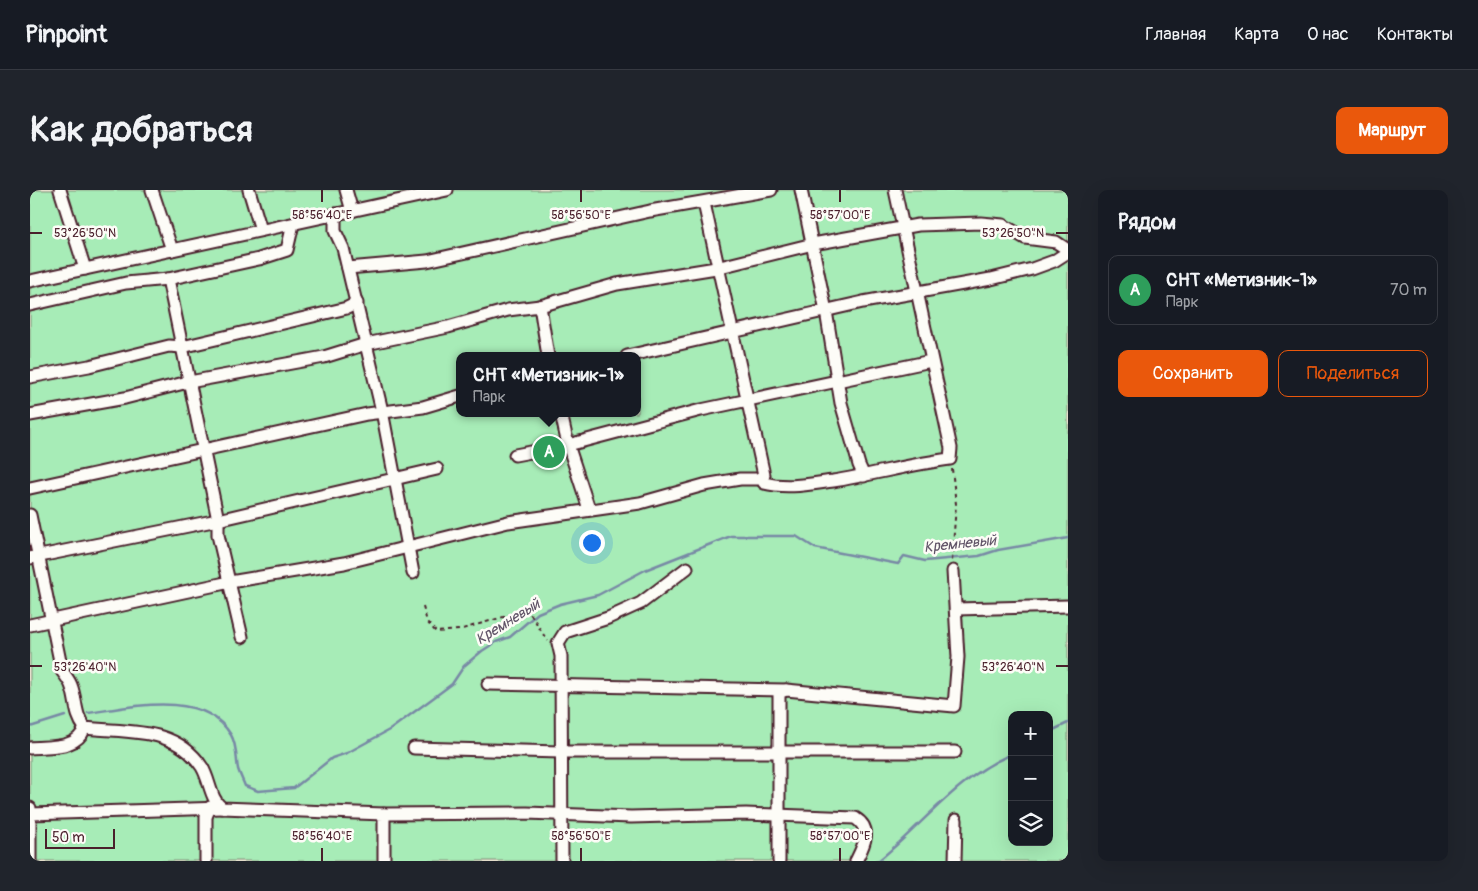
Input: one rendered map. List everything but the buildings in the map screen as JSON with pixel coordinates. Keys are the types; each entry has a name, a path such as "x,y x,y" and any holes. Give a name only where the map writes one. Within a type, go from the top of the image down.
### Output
{"lane":[{"path":"60,190 85,269"},
{"path":"152,190 172,250"},
{"path":"249,190 261,230"},
{"path":"346,190 352,211"},
{"path":"30,281 447,190"},
{"path":"348,268 427,261 650,211 771,190"},
{"path":"801,190 826,311 836,381 859,466 864,476"},
{"path":"764,483 778,487 864,476 918,463 950,459 951,448 916,294 895,190"},
{"path":"30,624 230,582 344,563 508,522 640,503 710,484 740,479 758,479 764,476 733,332 716,268 704,203"},
{"path":"335,214 335,231 344,248 382,412 413,572"},
{"path":"30,415 125,398 189,382 324,358 366,344 448,327 508,310 540,306 617,284 716,268 812,244 930,223 1003,225 1025,238 1056,242 1068,251 1054,261 1010,275 826,311 641,353"},
{"path":"30,305 126,282 168,279 259,259 287,250 293,224"},
{"path":"168,279 218,520 218,535 242,637"},
{"path":"30,377 89,366 169,346 182,346 347,308 357,302"},
{"path":"540,306 547,352"},
{"path":"516,455 568,445 702,410 931,361"},
{"path":"30,488 382,412 423,407 456,397"},
{"path":"562,417 568,445 589,509"},
{"path":"34,557 218,520 437,469"},
{"path":"30,515 34,557 47,591 51,621 62,671 71,684 75,709 79,720 85,728"},
{"path":"562,861 561,656 558,643 565,632 608,618 640,602 687,568"},
{"path":"488,684 786,690 954,706 958,657 953,571"},
{"path":"956,609 1068,606"},
{"path":"779,861 779,693 786,690"},
{"path":"30,748 70,744 82,736 85,728"},
{"path":"85,728 130,730 152,734 182,746 202,768 216,808"},
{"path":"414,748 561,752 955,752"},
{"path":"30,808 30,861"},
{"path":"206,861 206,816 216,808"},
{"path":"30,814 216,808 384,814 527,813 631,816 746,814 855,818 863,823 867,833 864,845 856,861"},
{"path":"384,814 384,861"},
{"path":"955,861 956,820"}],"path":[{"path":"950,459 956,504 951,552 953,571"},
{"path":"423,607 427,622 436,632 459,630 527,610 538,621 542,634 561,656"}],"green space":[{"path":"30,190 1068,190 1068,861 30,861"}],"waterway":[{"name":"Кремневый","path":"88,713 125,707 165,704 185,706 203,711 219,721 231,735 238,769 245,786 258,791 294,788 332,758 347,753 391,729 452,684 464,666 482,651 496,642 510,637 538,613 560,604 598,595 645,570 731,536 796,536 815,548 898,564 904,556 925,561 979,556 998,550 1068,538"},
{"name":"Кремневый","path":"30,727 65,716"},
{"path":"1053,730 1068,723"},
{"path":"878,861 957,788 974,775 1008,756"}],"place":[{"name":"СНТ «Метизник-1»","path":"549,452"}]}
